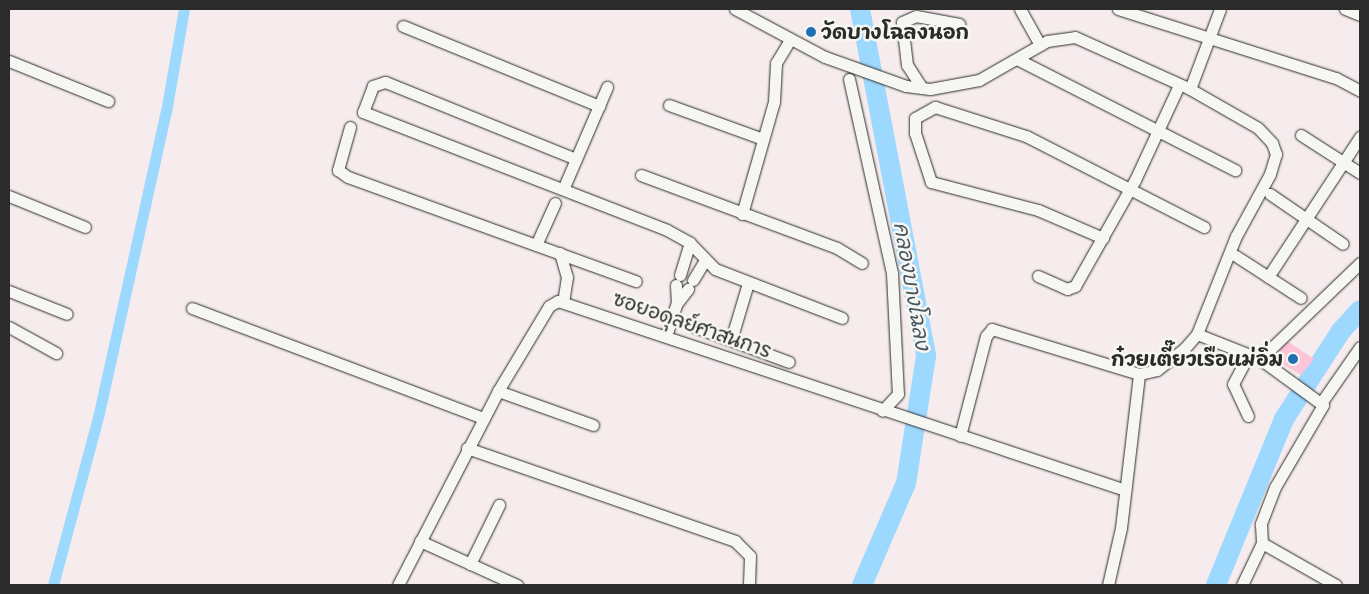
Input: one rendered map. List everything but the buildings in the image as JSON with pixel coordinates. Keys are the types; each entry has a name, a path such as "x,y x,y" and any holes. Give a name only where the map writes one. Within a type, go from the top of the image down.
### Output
{"street":[{"path":"735,9 789,41 825,57 906,86 922,88 958,86 1017,59 1040,45 1075,37 1190,90 1258,128 1276,154 1270,174 1233,244 1197,334 1170,361 1139,374 992,329 955,435"},
{"path":"1020,9 1040,45"},
{"path":"1118,9 1336,78 1360,91"},
{"path":"1190,90 1220,9"},
{"path":"1345,9 1360,15"},
{"path":"922,88 907,65 902,22 916,16 959,24"},
{"path":"403,26 599,106"},
{"path":"742,214 774,102 776,63 789,41"},
{"path":"1017,59 1235,170"},
{"path":"9,61 108,101"},
{"path":"849,79 892,283 898,394 884,412"},
{"path":"576,159 385,82 373,86 363,112 564,187 690,243 704,262 748,283 842,318"},
{"path":"1038,276 1067,289 1075,286 1131,187 1179,85"},
{"path":"564,187 607,87"},
{"path":"669,105 762,139"},
{"path":"1103,238 1038,210 931,182 914,133 915,118 929,107 966,114 1039,141 1131,187 1204,227"},
{"path":"350,127 338,170 348,177 636,281"},
{"path":"1302,135 1360,173"},
{"path":"1268,277 1360,137"},
{"path":"642,175 837,248 862,263"},
{"path":"1270,194 1344,244"},
{"path":"9,196 84,227"},
{"path":"536,245 555,203"},
{"path":"666,336 677,303 678,280 690,243"},
{"path":"398,585 498,391 549,306 563,301 567,277 560,253"},
{"path":"1236,256 1301,298"},
{"path":"677,303 704,262"},
{"path":"1260,359 1360,263"},
{"path":"731,340 748,283"},
{"path":"9,291 66,314"},
{"name":"ซอยอดุลย์ศาสนการ","path":"563,301 884,412 1124,490"},
{"path":"192,308 483,418"},
{"path":"9,327 56,353"},
{"path":"695,327 789,362"},
{"path":"1197,334 1260,359 1284,373 1318,399 1324,408 1276,487 1261,524 1262,543 1242,585"},
{"path":"1318,399 1360,347"},
{"path":"1248,416 1233,384 1249,354"},
{"path":"1108,585 1124,490 1139,374"},
{"path":"498,391 593,425"},
{"path":"467,448 735,541 750,556 749,585"},
{"path":"470,564 499,505"},
{"path":"420,541 517,585"},
{"path":"1262,543 1336,585"}],"waterway":[{"path":"53,585 99,413 166,112 184,9"},
{"name":"คลองบางโฉลง","path":"860,9 926,356 906,483 862,585"},
{"path":"1216,585 1284,419 1341,331 1360,310"}],"place":[{"name":"วัดบางโฉลงนอก","path":"811,32"},
{"name":"ก๋วยเตี๊ยวเรือแม่อิ่ม","path":"1293,359"}]}
